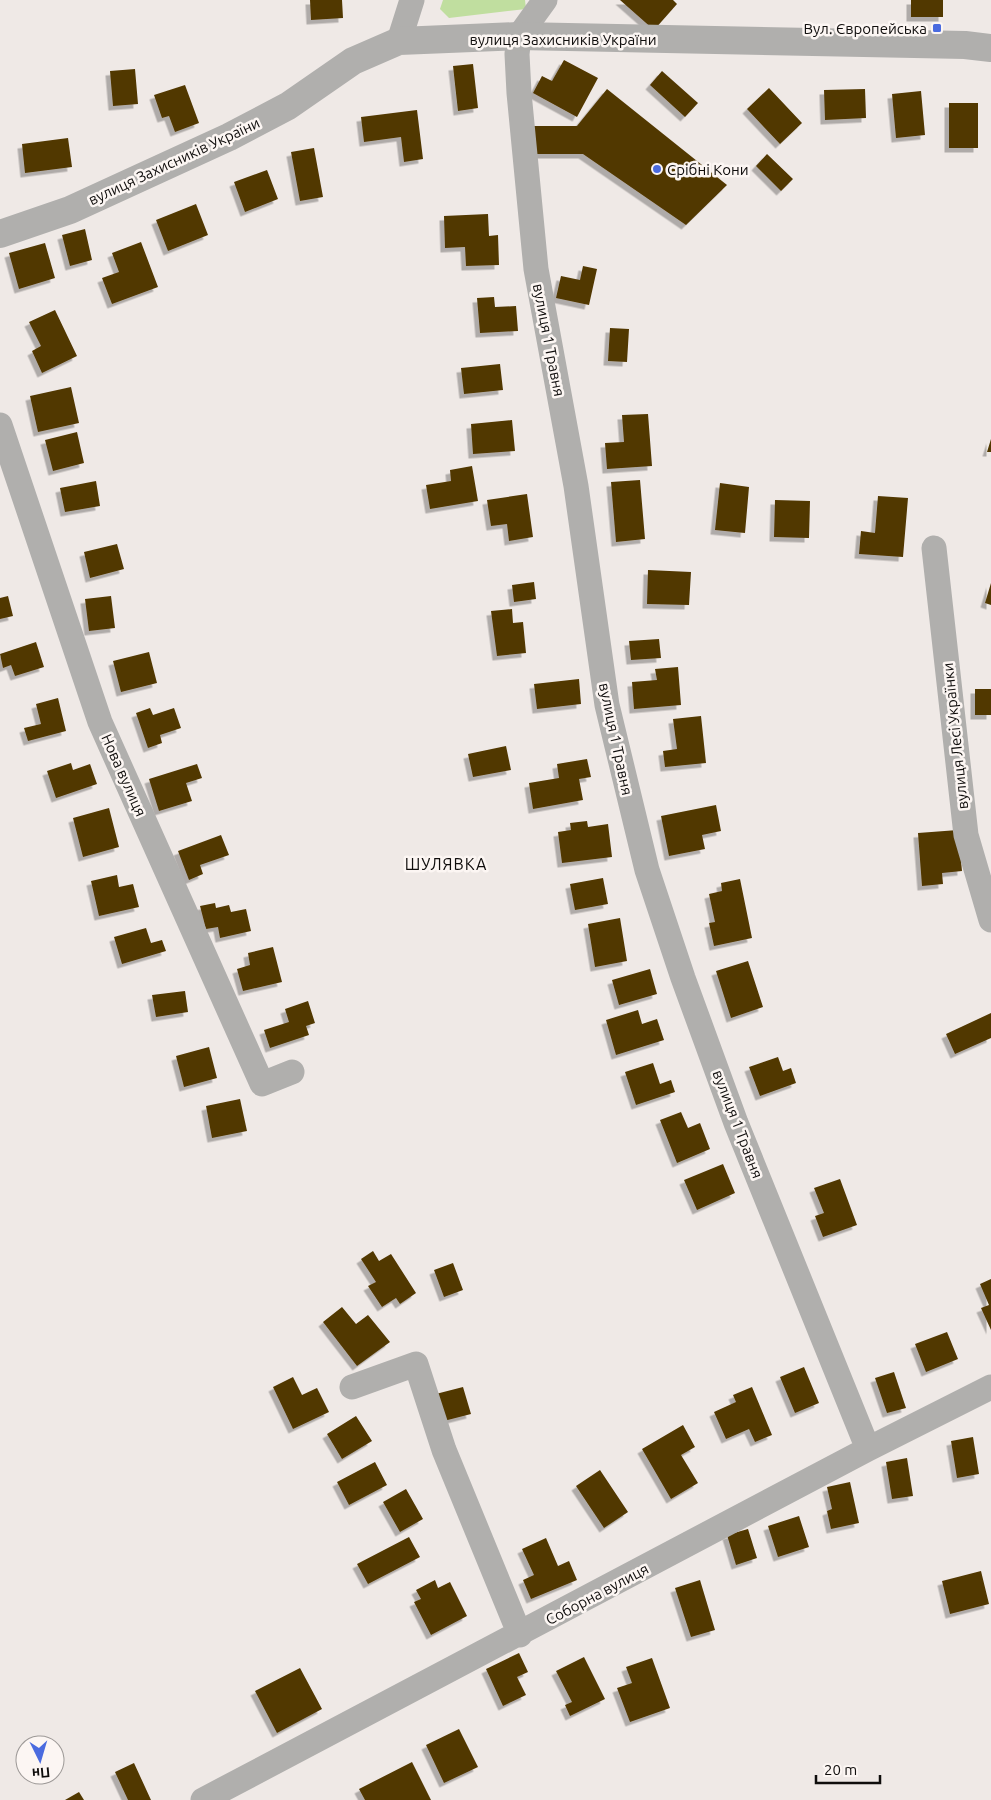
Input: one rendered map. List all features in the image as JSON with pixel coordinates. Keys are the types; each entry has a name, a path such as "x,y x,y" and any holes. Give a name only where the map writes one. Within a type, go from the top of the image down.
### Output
{"street":[{"path":"399,41 412,0"},
{"path":"519,36 545,0"},
{"name":"вулиця Захисників України","path":"0,234 70,210 229,137 288,106 353,61 399,41 519,36 965,45 991,48"},
{"name":"вулиця 1 Травня","path":"519,36 519,93 536,269 576,486 607,705 647,870 683,978 736,1123 868,1450"},
{"name":"Нова вулиця","path":"0,425 100,722 262,1084 292,1072"},
{"name":"вулиця Лесі Українки","path":"934,548 966,834 991,920"},
{"path":"352,1387 416,1364 444,1450 520,1634"},
{"name":"Соборна вулиця","path":"203,1800 991,1387"}],"green space":[{"path":"443,0 525,0 526,9 449,18 440,9"}],"building":[{"path":"310,0 342,0 343,18 311,20"},
{"path":"620,0 673,0 677,4 654,30"},
{"path":"911,0 943,0 943,17 911,17"},
{"path":"564,60 598,78 577,117 533,93 542,76 552,81"},
{"path":"473,64 478,108 458,111 453,66"},
{"path":"135,69 138,104 113,106 110,71"},
{"path":"662,71 698,103 685,117 650,85"},
{"path":"185,85 199,123 175,132 169,116 162,118 154,95"},
{"path":"769,88 802,123 780,144 747,109"},
{"name":"Срібні Кони","path":"607,89 727,185 686,225 583,154 534,154 534,126 577,126"},
{"path":"865,89 866,118 825,120 824,90"},
{"path":"921,91 925,135 896,138 892,94"},
{"path":"949,103 978,103 978,148 949,148"},
{"path":"417,110 423,159 404,162 401,137 364,142 361,117"},
{"path":"68,138 72,167 25,173 22,144"},
{"path":"314,148 323,197 300,201 291,152"},
{"path":"767,154 793,179 781,191 756,166"},
{"path":"267,170 278,199 245,212 234,182"},
{"path":"196,204 208,235 168,251 156,220"},
{"path":"488,214 489,236 498,235 499,265 466,266 465,247 445,248 444,216"},
{"path":"85,229 92,260 70,266 62,235"},
{"path":"141,242 158,287 112,304 102,278 119,272 112,253"},
{"path":"45,243 55,278 19,289 9,253"},
{"path":"583,266 597,269 589,305 556,298 561,276 580,280"},
{"path":"494,297 495,307 516,306 518,331 480,333 477,298"},
{"path":"55,310 77,356 42,373 32,351 41,346 29,322"},
{"path":"610,328 629,329 627,362 608,361"},
{"path":"500,364 503,390 464,394 461,368"},
{"path":"71,387 79,423 38,432 30,396"},
{"path":"648,414 652,466 607,469 605,443 624,442 622,415"},
{"path":"512,420 515,451 473,454 471,424"},
{"path":"77,432 84,463 53,471 45,440"},
{"path":"991,439 991,452 987,452"},
{"path":"472,466 478,501 430,509 426,485 451,481 450,470"},
{"path":"640,480 645,539 616,542 611,482"},
{"path":"96,481 100,506 65,512 60,488"},
{"path":"720,483 749,487 745,533 715,530"},
{"path":"527,494 533,537 509,541 507,524 491,526 487,500"},
{"path":"878,496 908,498 903,557 859,554 861,531 875,533"},
{"path":"775,500 810,501 809,538 774,537"},
{"path":"117,544 124,569 90,578 84,552"},
{"path":"648,570 691,572 689,605 647,604"},
{"path":"534,582 536,599 514,602 512,585"},
{"path":"991,583 991,605 985,603"},
{"path":"8,596 13,616 0,619 0,598"},
{"path":"111,596 115,628 89,631 85,599"},
{"path":"512,609 513,623 523,622 526,653 497,656 491,611"},
{"path":"659,639 661,658 631,660 629,641"},
{"path":"36,642 44,667 15,676 11,665 3,668 0,654"},
{"path":"149,652 157,683 121,692 113,661"},
{"path":"678,667 681,705 634,709 632,682 657,680 655,669"},
{"path":"579,679 581,704 537,709 534,684"},
{"path":"975,689 991,689 991,715 975,715"},
{"path":"58,698 66,731 28,741 24,728 41,724 36,704"},
{"path":"150,708 153,715 174,708 181,728 160,735 162,743 148,748 136,713"},
{"path":"701,716 706,763 665,767 663,751 677,749 673,719"},
{"path":"506,746 511,770 473,777 468,754"},
{"path":"587,759 591,777 579,779 583,800 533,809 529,783 559,778 557,764"},
{"path":"71,763 73,770 90,764 97,784 56,798 47,771"},
{"path":"197,764 202,778 186,783 192,801 159,811 149,779"},
{"path":"716,805 721,831 702,835 705,849 669,856 661,816"},
{"path":"109,808 119,847 83,857 73,818"},
{"path":"587,821 588,827 608,824 612,857 562,863 558,832 571,830 570,823"},
{"path":"958,830 962,871 942,873 943,884 922,886 918,833"},
{"path":"221,835 229,855 200,865 203,874 189,880 178,851"},
{"path":"117,875 119,887 133,884 139,907 99,916 91,881"},
{"path":"603,878 608,904 575,910 570,884"},
{"path":"740,879 752,938 714,946 709,923 715,922 709,894 722,891 721,883"},
{"path":"215,903 216,908 229,905 231,912 246,909 251,931 220,938 218,927 206,929 200,906"},
{"path":"620,918 627,961 595,967 588,924"},
{"path":"146,928 151,943 162,940 166,951 122,964 114,937"},
{"path":"273,947 282,982 243,991 237,969 250,965 248,953"},
{"path":"748,961 763,1007 731,1018 716,971"},
{"path":"650,969 657,994 619,1005 612,980"},
{"path":"185,991 188,1012 156,1017 152,995"},
{"path":"308,1001 315,1023 306,1026 309,1035 270,1048 264,1030 289,1022 285,1009"},
{"path":"638,1010 642,1024 657,1019 664,1040 616,1055 606,1020"},
{"path":"991,1013 991,1038 955,1054 946,1034"},
{"path":"209,1047 217,1078 184,1087 176,1056"},
{"path":"778,1057 783,1071 791,1068 796,1083 760,1096 749,1067"},
{"path":"653,1063 660,1084 671,1080 675,1092 636,1105 625,1072"},
{"path":"240,1099 247,1131 212,1138 206,1106"},
{"path":"681,1112 688,1128 700,1123 710,1149 677,1163 660,1120"},
{"path":"723,1164 735,1193 697,1210 684,1180"},
{"path":"840,1179 857,1225 823,1237 815,1216 824,1213 814,1188"},
{"path":"373,1251 379,1261 391,1254 416,1293 400,1304 396,1298 382,1307 368,1286 376,1282 361,1259"},
{"path":"453,1263 463,1290 444,1297 434,1270"},
{"path":"991,1279 991,1330 981,1308 989,1305 980,1284"},
{"path":"342,1307 356,1324 368,1315 390,1342 357,1366 323,1322"},
{"path":"947,1332 958,1359 926,1372 915,1344"},
{"path":"804,1367 819,1403 795,1413 780,1377"},
{"path":"894,1372 906,1408 887,1413 875,1378"},
{"path":"293,1377 302,1395 317,1388 329,1412 293,1429 273,1387"},
{"path":"463,1387 471,1414 436,1423 428,1396"},
{"path":"752,1387 772,1435 755,1442 749,1429 726,1439 714,1412 736,1402 733,1395"},
{"path":"356,1416 372,1441 342,1459 327,1434"},
{"path":"683,1425 695,1447 681,1455 698,1483 671,1499 642,1449"},
{"path":"973,1437 979,1474 957,1478 951,1441"},
{"path":"907,1458 913,1496 892,1499 886,1462"},
{"path":"375,1462 387,1485 349,1505 337,1482"},
{"path":"600,1470 628,1512 604,1528 576,1486"},
{"path":"850,1482 859,1523 831,1529 827,1511 832,1509 827,1487"},
{"path":"406,1489 423,1519 400,1532 383,1502"},
{"path":"799,1516 809,1547 778,1557 768,1526"},
{"path":"748,1529 757,1558 736,1565 727,1535"},
{"path":"409,1537 420,1557 368,1584 357,1564"},
{"path":"546,1538 558,1566 569,1561 577,1580 531,1599 523,1580 534,1575 522,1549"},
{"path":"981,1571 989,1604 950,1614 942,1581"},
{"path":"435,1580 438,1588 450,1582 467,1616 431,1635 414,1602 421,1599 416,1590"},
{"path":"700,1580 715,1630 691,1637 675,1588"},
{"path":"519,1653 528,1672 517,1677 526,1695 503,1706 486,1669"},
{"path":"584,1657 605,1699 570,1716 565,1705 572,1702 556,1671"},
{"path":"652,1658 670,1708 630,1722 617,1688 632,1683 626,1667"},
{"path":"300,1668 322,1709 277,1733 255,1691"},
{"path":"459,1729 478,1767 444,1783 426,1745"},
{"path":"412,1762 431,1800 365,1800 359,1789"},
{"path":"134,1763 151,1800 128,1800 115,1772"},
{"path":"79,1792 84,1800 65,1800"}],"place":[{"name":"Вул. Європейська","path":"937,28"},
{"name":"Срібні Кони","path":"657,169"}],"district":[{"name":"ШУЛЯВКА","path":"446,864"}]}
